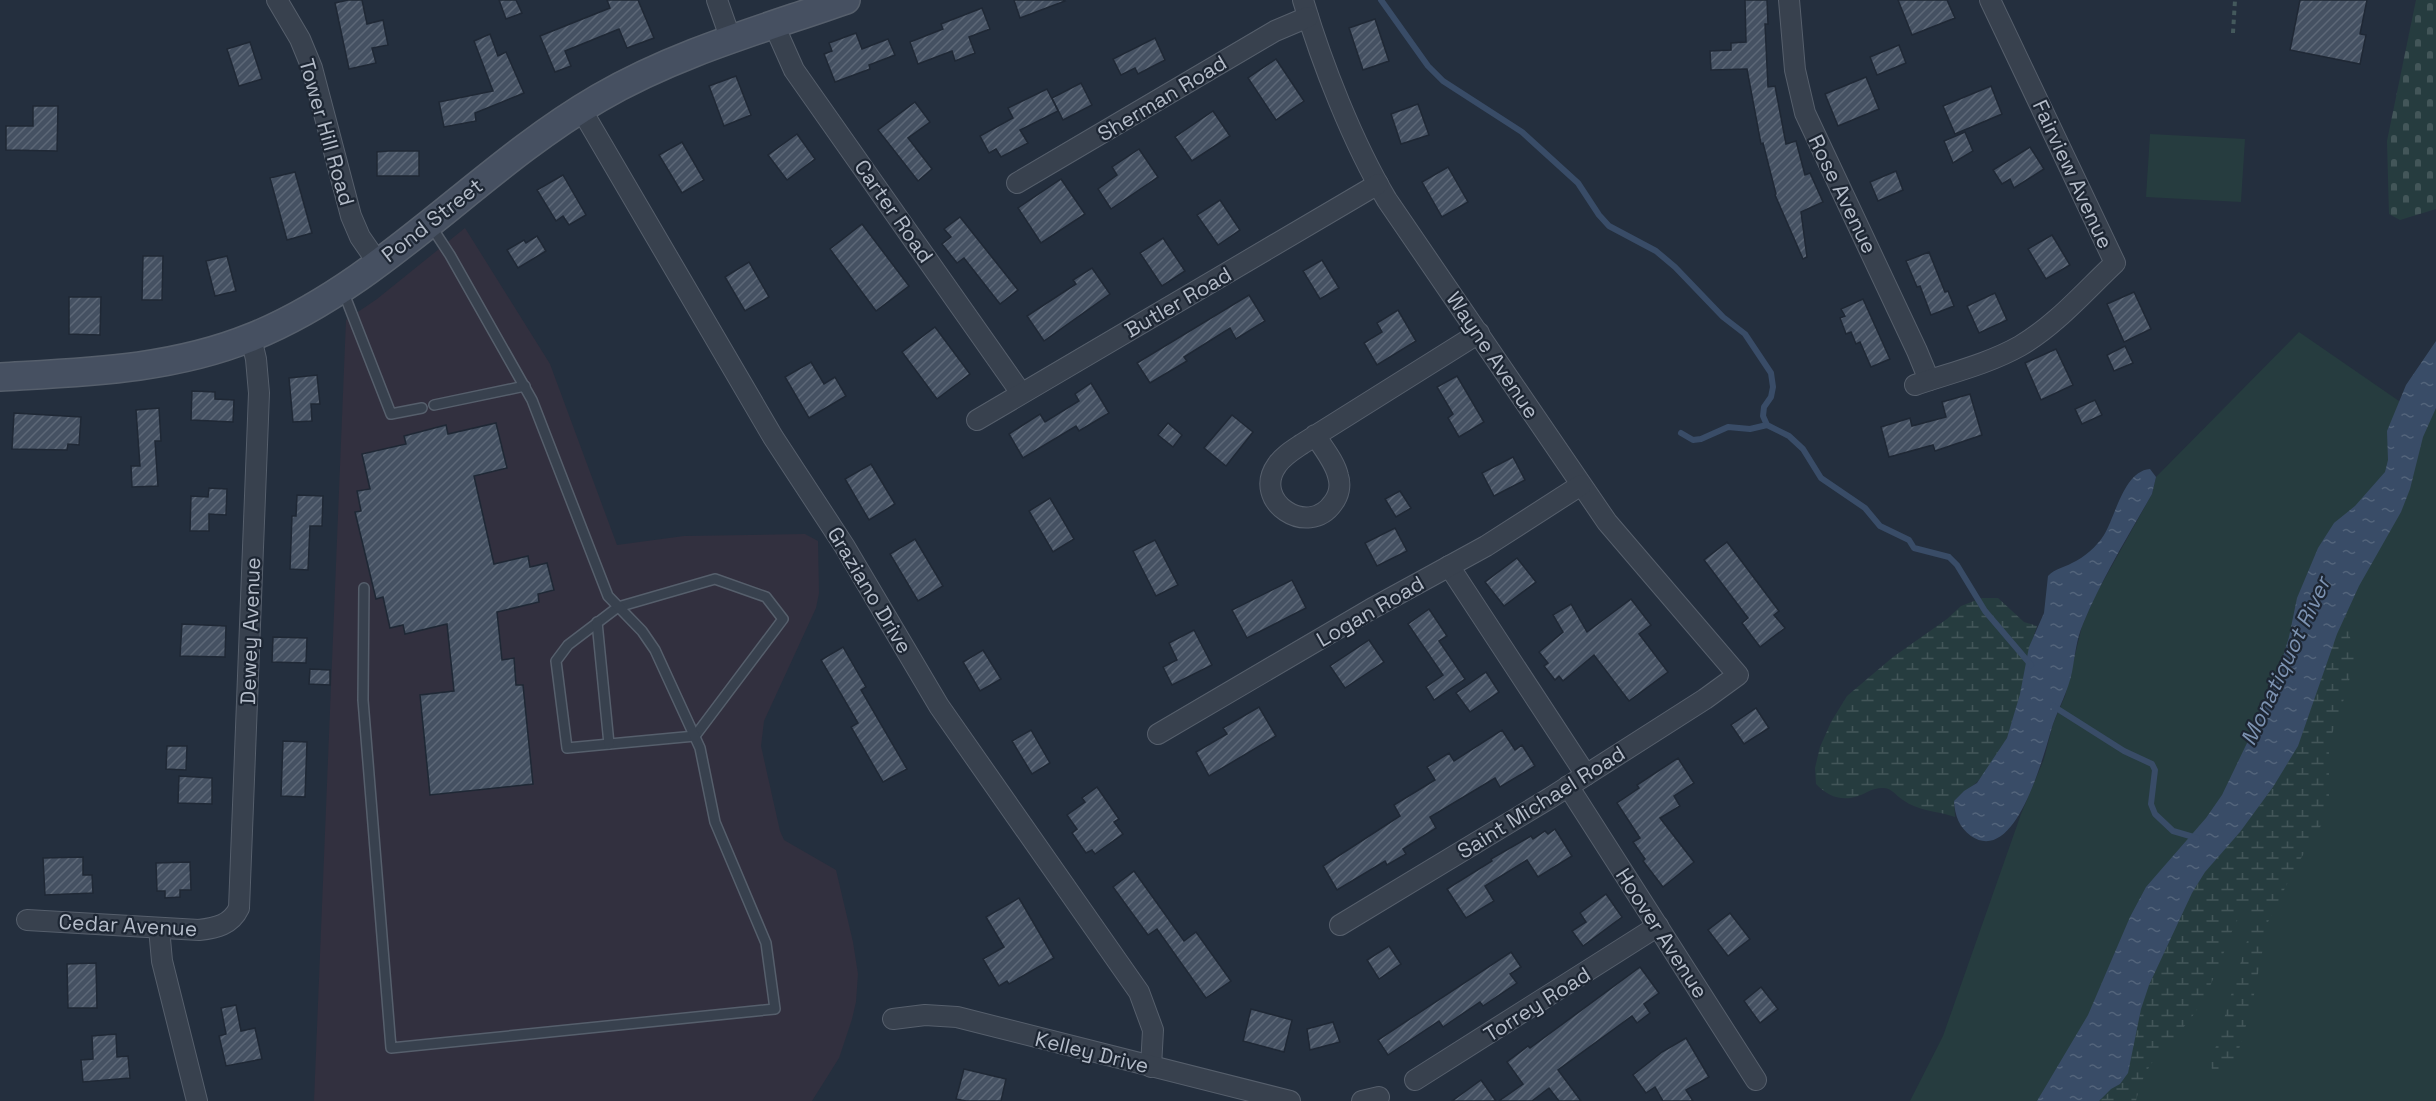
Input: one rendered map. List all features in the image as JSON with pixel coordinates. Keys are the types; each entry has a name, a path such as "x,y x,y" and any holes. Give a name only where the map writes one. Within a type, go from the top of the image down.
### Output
{"main road":[{"name":"Pond Street","path":"0,376 129,369 193,356 251,338 291,319 342,289 516,154 581,109 643,75 731,40 846,0"}],"street":[{"name":"Tower Hill Road","path":"277,0 300,39 312,68 351,216 360,237 378,263"},
{"path":"717,0 731,40"},
{"name":"Rose Avenue","path":"1790,0 1795,70 1805,112 1913,340 1922,382"},
{"name":"Fairview Avenue","path":"1922,382 1996,357 2026,342 2045,328 2115,263 1990,0"},
{"name":"Sherman Road","path":"1017,183 1275,31 1306,8"},
{"name":"Wayne Avenue","path":"1306,8 1332,81 1378,184 1581,485 1620,539 1738,675"},
{"name":"Carter Road","path":"774,25 794,70 1022,393"},
{"name":"Graziano Drive","path":"581,109 773,437 845,547 939,706 1139,992 1153,1030 1151,1067"},
{"name":"Butler Road","path":"977,420 1378,184"},
{"path":"1315,435 1479,333"},
{"name":"Dewey Avenue","path":"228,922 235,916 240,898 259,393 257,365 251,338"},
{"name":"Logan Road","path":"1158,734 1355,618 1507,533 1581,485"},
{"path":"1449,566 1586,775"},
{"name":"Saint Michael Road","path":"1340,925 1586,775 1711,696 1738,675"},
{"name":"Hoover Avenue","path":"1568,786 1756,1080"},
{"name":"Cedar Avenue","path":"27,920 199,930 228,922"},
{"name":"Torrey Road","path":"1415,1080 1658,926"},
{"path":"159,928 162,962 197,1101"},
{"name":"Kelley Drive","path":"893,1019 925,1015 957,1017 1290,1101"}],"lane":[{"path":"364,588 363,700 391,1048 775,1009 766,943 714,822 704,757 695,736 655,650 642,631 618,607 604,587 545,431 525,386 450,255 429,223"},
{"path":"342,289 391,414 422,408"},
{"path":"434,405 525,386"},
{"path":"715,579 766,597 783,619 695,736 567,748 556,661 568,645 618,607 715,579"},
{"path":"597,622 609,744"}],"path":[{"path":"2233,33 2235,0"}],"shaded area":[{"path":"465,228 550,364 617,545 684,536 805,534 818,541 819,593 816,608 764,721 761,746 784,840 836,870 858,974 856,1002 839,1058 812,1101 314,1101 346,320 377,299"}],"green space":[{"path":"2416,0 2436,0 2436,209 2400,220 2389,214 2387,141"},
{"path":"2150,134 2245,139 2241,202 2146,197"},
{"path":"2299,332 2428,421 2436,408 2436,1101 1910,1101 1943,1036 2021,814 2044,759 2053,724 2065,696 2082,626 2095,596 2152,494 2156,477"},
{"path":"1982,598 1998,598 2024,622 2037,626 2017,710 2007,738 1998,755 1979,780 1954,801 1955,817 1909,804 1884,788 1870,790 1852,798 1840,798 1830,795 1816,784 1815,768 1820,747 1831,722 1847,696 1893,657 1947,619 1961,606"},
{"path":"2346,616 2354,658 2347,690 2329,743 2329,800 2325,819 2295,868 2268,922 2252,1005 2234,1066 2221,1075 2212,1070 2211,1063 2252,924 2247,912 2241,914 2231,933 2203,1000 2185,1026 2146,1072 2136,1101 2099,1101 2120,1084 2128,1073 2141,1009 2149,985 2192,893 2205,872 2240,832 2273,787 2298,746 2331,648"}],"water":[{"name":"Monatiquot River","path":"2436,341 2436,408 2423,437 2410,489 2401,512 2359,586 2337,634 2298,746 2273,787 2240,832 2205,872 2192,893 2149,985 2141,1009 2128,1073 2120,1084 2099,1101 2037,1101 2088,1015 2130,917 2146,887 2206,818 2222,795 2273,689 2289,637 2297,598 2318,548 2334,523 2355,506 2385,472 2388,460 2387,431 2406,385"},
{"path":"2150,469 2156,477 2152,494 2107,574 2083,624 2068,686 2053,724 2036,779 2026,801 2015,821 2002,835 1987,841 1971,836 1958,821 1954,801 1977,783 2007,738 2020,694 2029,647 2044,613 2048,576 2081,558 2094,547 2104,535 2127,485 2141,472"}],"building":[{"path":"362,0 367,24 383,20 388,45 372,48 376,63 349,69 335,3"},
{"path":"499,0 516,0 522,13 506,19"},
{"path":"607,0 638,0 654,38 627,48 619,29 565,51 571,66 555,72 540,36 610,8"},
{"path":"1014,0 1064,0 1065,1 1020,18"},
{"path":"1745,0 1767,0 1768,24 1765,24 1768,87 1775,86 1786,144 1796,141 1805,175 1810,173 1823,202 1801,212 1807,257 1803,259 1775,195 1763,143 1761,144 1747,69 1711,70 1710,51 1731,50 1731,43 1746,42"},
{"path":"1898,0 1947,0 1955,18 1912,35"},
{"path":"2300,0 2367,0 2360,34 2366,35 2360,64 2290,50"},
{"path":"982,8 990,29 969,37 975,53 955,61 952,51 918,64 910,42 943,29 941,24"},
{"path":"1375,19 1389,61 1363,70 1349,28"},
{"path":"856,33 862,49 888,39 895,55 869,65 870,69 835,82 824,54 832,51 829,43"},
{"path":"490,34 498,56 506,52 524,93 475,113 476,121 444,127 439,102 493,91 474,41"},
{"path":"1155,38 1165,60 1138,74 1135,68 1121,75 1113,59"},
{"path":"250,42 262,79 239,86 227,49"},
{"path":"1899,45 1906,63 1877,75 1870,57"},
{"path":"1276,59 1304,101 1276,120 1248,78"},
{"path":"736,76 751,115 724,126 709,86"},
{"path":"1866,77 1879,109 1838,126 1825,94"},
{"path":"1081,83 1092,105 1063,120 1052,98"},
{"path":"1991,86 2002,114 1955,134 1943,106"},
{"path":"1047,89 1058,111 1020,130 1028,143 1001,157 996,149 989,153 980,136 1013,118 1008,108"},
{"path":"915,102 930,122 908,138 932,169 918,181 878,130"},
{"path":"1418,104 1429,135 1401,144 1391,114"},
{"path":"33,106 58,106 57,151 6,150 6,126 33,126"},
{"path":"1213,111 1230,136 1192,161 1175,137"},
{"path":"1965,132 1973,151 1953,163 1944,141"},
{"path":"797,134 815,159 787,180 768,155"},
{"path":"682,142 704,180 682,193 659,155"},
{"path":"2030,147 2044,169 2014,188 2010,179 2002,184 1993,170"},
{"path":"1139,149 1158,177 1111,209 1098,189 1117,175 1112,167"},
{"path":"419,151 419,176 377,176 377,152"},
{"path":"1448,167 1468,202 1442,217 1422,182"},
{"path":"1896,171 1903,190 1878,201 1870,182"},
{"path":"295,172 312,233 287,240 270,178"},
{"path":"563,175 586,215 569,225 563,216 556,221 537,190"},
{"path":"1061,179 1085,214 1041,243 1018,208"},
{"path":"1220,200 1240,230 1218,245 1197,215"},
{"path":"960,217 1018,290 1000,304 964,258 957,263 942,244 951,237 944,229"},
{"path":"862,224 909,286 876,311 830,249"},
{"path":"2052,235 2070,265 2046,279 2028,249"},
{"path":"537,236 546,251 518,268 507,250 524,240 526,243"},
{"path":"1163,238 1185,271 1162,286 1140,253"},
{"path":"1929,252 1945,292 1948,291 1954,306 1931,315 1920,286 1917,287 1906,261"},
{"path":"143,256 163,256 162,300 142,300"},
{"path":"227,256 236,291 215,296 206,261"},
{"path":"1322,260 1339,288 1320,299 1303,271"},
{"path":"749,262 769,297 745,311 725,277"},
{"path":"1092,268 1110,294 1044,341 1027,316 1076,284 1073,280"},
{"path":"2134,292 2151,329 2124,342 2107,304"},
{"path":"1995,293 2007,320 1979,333 1967,306"},
{"path":"1249,295 1265,321 1236,339 1230,328 1184,357 1187,361 1150,383 1137,363"},
{"path":"69,297 101,297 100,335 69,334"},
{"path":"1863,299 1890,359 1871,367 1860,342 1856,344 1851,332 1846,334 1840,318 1845,316 1841,309"},
{"path":"1398,310 1416,341 1377,365 1364,343 1382,332 1377,323"},
{"path":"935,327 970,374 937,399 902,352"},
{"path":"2125,346 2133,363 2114,371 2107,355"},
{"path":"2056,349 2073,385 2041,400 2025,363"},
{"path":"811,362 824,384 835,377 846,396 809,418 785,377"},
{"path":"317,375 320,404 311,404 312,421 293,422 289,378"},
{"path":"1457,376 1484,422 1459,437 1448,418 1453,414 1437,387"},
{"path":"1091,383 1109,413 1079,431 1076,426 1023,458 1009,434 1040,414 1045,422 1079,401 1075,394"},
{"path":"192,391 215,392 215,399 234,400 233,422 191,420"},
{"path":"1970,394 1982,435 1935,451 1933,445 1889,457 1881,427 1910,418 1912,426 1946,417 1942,402"},
{"path":"2095,400 2102,415 2082,424 2075,409"},
{"path":"159,408 161,441 155,441 158,486 132,487 131,466 140,466 136,410"},
{"path":"14,413 81,417 79,445 68,444 67,450 12,449"},
{"path":"1232,415 1253,432 1226,466 1204,448"},
{"path":"496,423 507,468 474,476 494,564 528,556 530,567 547,563 554,590 538,594 539,602 497,612 502,660 514,658 516,685 523,685 533,784 430,795 420,695 454,691 447,624 405,634 403,625 390,628 383,597 376,599 355,512 361,511 357,491 370,489 362,454 406,444 404,436 446,425 448,434"},
{"path":"1168,423 1182,435 1173,447 1158,435"},
{"path":"1513,457 1525,480 1494,496 1482,473"},
{"path":"871,464 895,504 869,520 845,479"},
{"path":"209,488 227,489 226,515 209,514 209,531 190,531 191,496 208,497"},
{"path":"1400,491 1411,508 1396,517 1385,499"},
{"path":"297,495 323,496 322,526 310,526 308,570 290,569 292,516 296,516"},
{"path":"1050,498 1074,539 1053,552 1029,511"},
{"path":"1395,528 1407,551 1377,566 1365,543"},
{"path":"915,539 943,586 918,601 890,554"},
{"path":"1155,540 1178,585 1156,596 1133,551"},
{"path":"1727,542 1779,611 1774,615 1785,628 1760,647 1742,623 1748,618 1704,560"},
{"path":"1517,558 1536,582 1504,606 1485,582"},
{"path":"1292,580 1306,608 1247,638 1232,610"},
{"path":"1631,599 1651,625 1639,634 1668,672 1629,701 1594,655 1563,681 1559,676 1555,680 1544,666 1548,663 1539,652 1563,632 1553,615 1571,604 1587,632"},
{"path":"1429,609 1447,636 1439,641 1465,679 1434,700 1426,687 1443,675 1408,624"},
{"path":"182,624 226,626 225,657 180,656"},
{"path":"1194,630 1212,665 1172,685 1163,667 1177,660 1169,643"},
{"path":"273,637 307,638 306,663 272,662"},
{"path":"1369,640 1384,662 1345,688 1330,666"},
{"path":"843,647 866,687 861,690 907,769 883,782 851,727 858,723 821,660"},
{"path":"983,650 1001,679 980,691 963,662"},
{"path":"310,669 330,670 330,685 309,684"},
{"path":"1486,672 1499,692 1470,712 1456,693"},
{"path":"1259,707 1276,736 1209,776 1196,752 1227,734 1223,728"},
{"path":"1756,708 1769,728 1744,744 1731,725"},
{"path":"1031,730 1050,763 1032,774 1012,741"},
{"path":"1502,730 1515,750 1522,745 1535,766 1500,787 1495,778 1430,817 1436,828 1403,849 1406,854 1387,865 1385,861 1337,890 1323,866 1400,816 1394,805 1435,780 1427,767 1449,753 1454,761"},
{"path":"283,741 307,742 305,797 281,796"},
{"path":"167,746 187,746 186,770 166,769"},
{"path":"1678,758 1694,783 1674,796 1680,806 1660,818 1694,862 1663,887 1643,861 1645,859 1633,842 1640,838 1617,803 1639,788 1637,785"},
{"path":"179,776 212,778 212,804 178,803"},
{"path":"1097,787 1119,819 1114,822 1123,834 1095,854 1092,850 1086,853 1072,833 1077,829 1067,815 1085,802 1082,798"},
{"path":"1555,829 1572,856 1538,877 1527,860 1485,886 1494,901 1466,918 1447,889 1492,861 1491,859 1531,836 1533,839 1545,831 1548,834"},
{"path":"83,857 83,875 92,875 93,893 45,895 43,858"},
{"path":"190,862 191,890 180,890 180,897 165,898 165,891 157,891 156,863"},
{"path":"1134,871 1184,941 1196,932 1231,981 1206,998 1157,929 1148,935 1113,887"},
{"path":"1606,894 1622,917 1583,946 1572,931 1586,922 1580,913"},
{"path":"1019,898 1054,958 1009,984 1007,981 999,986 983,959 1004,947 986,917"},
{"path":"1730,913 1750,939 1728,956 1708,930"},
{"path":"1389,946 1401,964 1379,979 1367,960"},
{"path":"1511,952 1521,967 1510,974 1517,983 1483,1006 1480,1002 1443,1027 1439,1021 1388,1055 1378,1040"},
{"path":"96,963 97,1008 68,1008 67,964"},
{"path":"1640,967 1659,993 1644,1004 1650,1013 1637,1023 1632,1016 1558,1070 1581,1101 1559,1101 1549,1088 1532,1101 1499,1101 1523,1084 1507,1062 1528,1046 1530,1048"},
{"path":"1761,987 1778,1009 1760,1023 1744,1001"},
{"path":"236,1005 241,1031 255,1028 262,1059 226,1066 219,1036 226,1034 221,1008"},
{"path":"1251,1009 1292,1020 1284,1052 1243,1041"},
{"path":"1333,1022 1340,1042 1310,1050 1307,1029"},
{"path":"116,1034 117,1057 128,1056 130,1078 83,1082 81,1060 93,1059 92,1036"},
{"path":"1686,1038 1709,1077 1686,1090 1693,1101 1663,1101 1655,1087 1646,1093 1633,1075 1662,1052"},
{"path":"964,1069 1006,1079 1001,1101 956,1099"},
{"path":"1481,1080 1496,1101 1452,1101"}],"waterway":[{"path":"1381,0 1428,66 1443,81 1522,132 1578,183 1609,226 1656,251 1675,267 1723,317 1745,334 1771,373 1773,387 1771,397 1764,407 1763,416 1767,425 1789,436 1803,449 1821,478 1865,508 1880,526 1909,540 1914,548 1949,557 1957,565 1985,611 2031,665"},
{"path":"1681,433 1693,440 1701,439 1728,427 1750,429 1767,425"},
{"path":"2053,706 2124,751 2152,764 2155,770 2151,804 2155,814 2173,831 2197,838"}]}
